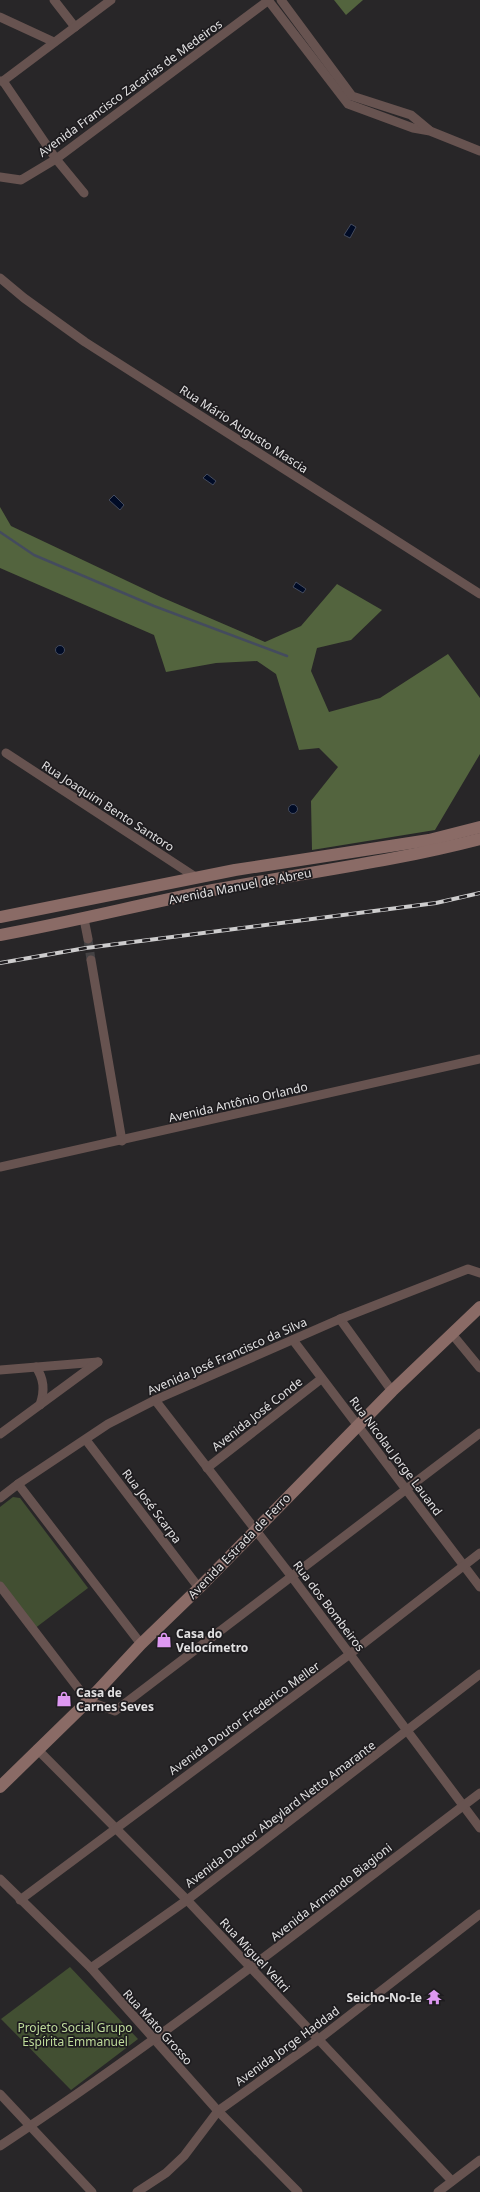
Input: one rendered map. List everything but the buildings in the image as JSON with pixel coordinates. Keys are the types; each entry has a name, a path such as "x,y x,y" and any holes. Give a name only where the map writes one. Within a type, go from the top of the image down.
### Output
{"main road":[{"name":"Avenida Manuel de Abreu","path":"0,917 197,878 429,840 480,827"},
{"name":"Avenida Manuel de Abreu","path":"0,935 84,919 205,892 419,853 480,839"},
{"name":"Avenida Estrada de Ferro","path":"0,1787 37,1749 88,1701 141,1644 199,1588 286,1497 359,1426 392,1391 480,1307"}],"street":[{"path":"54,0 75,27"},
{"path":"84,193 56,159 2,81 111,0"},
{"path":"268,0 348,104 414,128 430,131 480,151"},
{"name":"Avenida Francisco Zacarias de Medeiros","path":"0,177 21,180 56,159 268,0"},
{"path":"281,0 352,96 411,115 430,131"},
{"path":"0,17 54,42"},
{"name":"Rua Mário Augusto Mascia","path":"0,278 24,298 85,342 480,594"},
{"name":"Rua Joaquim Bento Santoro","path":"6,753 197,878"},
{"path":"84,919 88,939"},
{"path":"91,960 122,1141"},
{"name":"Avenida Antônio Orlando","path":"0,1167 122,1141 480,1059"},
{"name":"Avenida José Francisco da Silva","path":"0,1498 18,1484 108,1424 155,1400 340,1319 468,1269 480,1273"},
{"path":"340,1319 392,1391"},
{"path":"452,1334 480,1368"},
{"name":"Rua Nicolau Jorge Lauand","path":"293,1340 321,1379 359,1426 406,1491 480,1586"},
{"path":"0,1370 98,1362 0,1434"},
{"path":"36,1366 43,1381 43,1397 40,1405"},
{"name":"Avenida José Conde","path":"207,1468 321,1379"},
{"name":"Rua dos Bombeiros","path":"155,1400 292,1577 480,1828"},
{"path":"0,1586 88,1701 115,1711 406,1491 480,1433"},
{"name":"Rua José Scarpa","path":"86,1440 199,1588"},
{"path":"18,1484 141,1644"},
{"name":"Avenida Doutor Frederico Meller","path":"20,1900 350,1654 480,1553"},
{"name":"Avenida Doutor Abeylard Netto Amarante","path":"90,1968 187,1900 407,1732 480,1674"},
{"name":"Rua Miguel Veltri","path":"37,1749 114,1829 187,1900 452,2181"},
{"name":"Avenida Armando Biagioni","path":"0,2146 154,2041 251,1969 480,1793"},
{"name":"Rua Mato Grosso","path":"0,1878 20,1900 90,1968 218,2111 298,2192"},
{"name":"Avenida Jorge Haddad","path":"137,2192 166,2173 184,2156 218,2111 319,2039 480,1914"},
{"path":"0,2094 92,2192"},
{"path":"438,2192 452,2181 478,2166"}],"green space":[{"path":"334,0 363,0 346,15"},
{"path":"0,507 11,526 161,597 265,642 301,626 337,584 382,610 351,640 317,648 311,671 329,712 380,698 448,654 480,698 480,754 435,830 312,850 311,801 338,767 319,748 299,750 276,674 257,661 216,663 166,672 154,635 0,568"},
{"path":"13,1497 20,1498 88,1588 34,1629 0,1584 0,1507"},
{"name":"Projeto Social Grupo Espírita Emmanuel","path":"70,1967 138,2039 71,2090 1,2019"}],"water":[{"path":"351,224 356,227 350,238 344,235"},
{"path":"207,474 216,481 213,485 203,478"},
{"path":"114,495 124,505 120,510 109,500"},
{"path":"296,582 306,589 303,593 293,587"},
{"path":"60,645 65,650 60,655 55,650"},
{"path":"291,805 295,805 297,809 295,813 291,813 289,811 289,807"}],"waterway":[{"path":"0,532 34,555 154,606 287,656"}],"tunnel":[{"path":"88,939 91,960"}],"railway":[{"path":"0,963 86,948 436,903 480,893"}],"place":[{"name":"Casa do Velocímetro","path":"164,1640"},
{"name":"Casa de Carnes Seves","path":"64,1699"},
{"name":"Seicho-No-Ie","path":"434,1997"}]}
